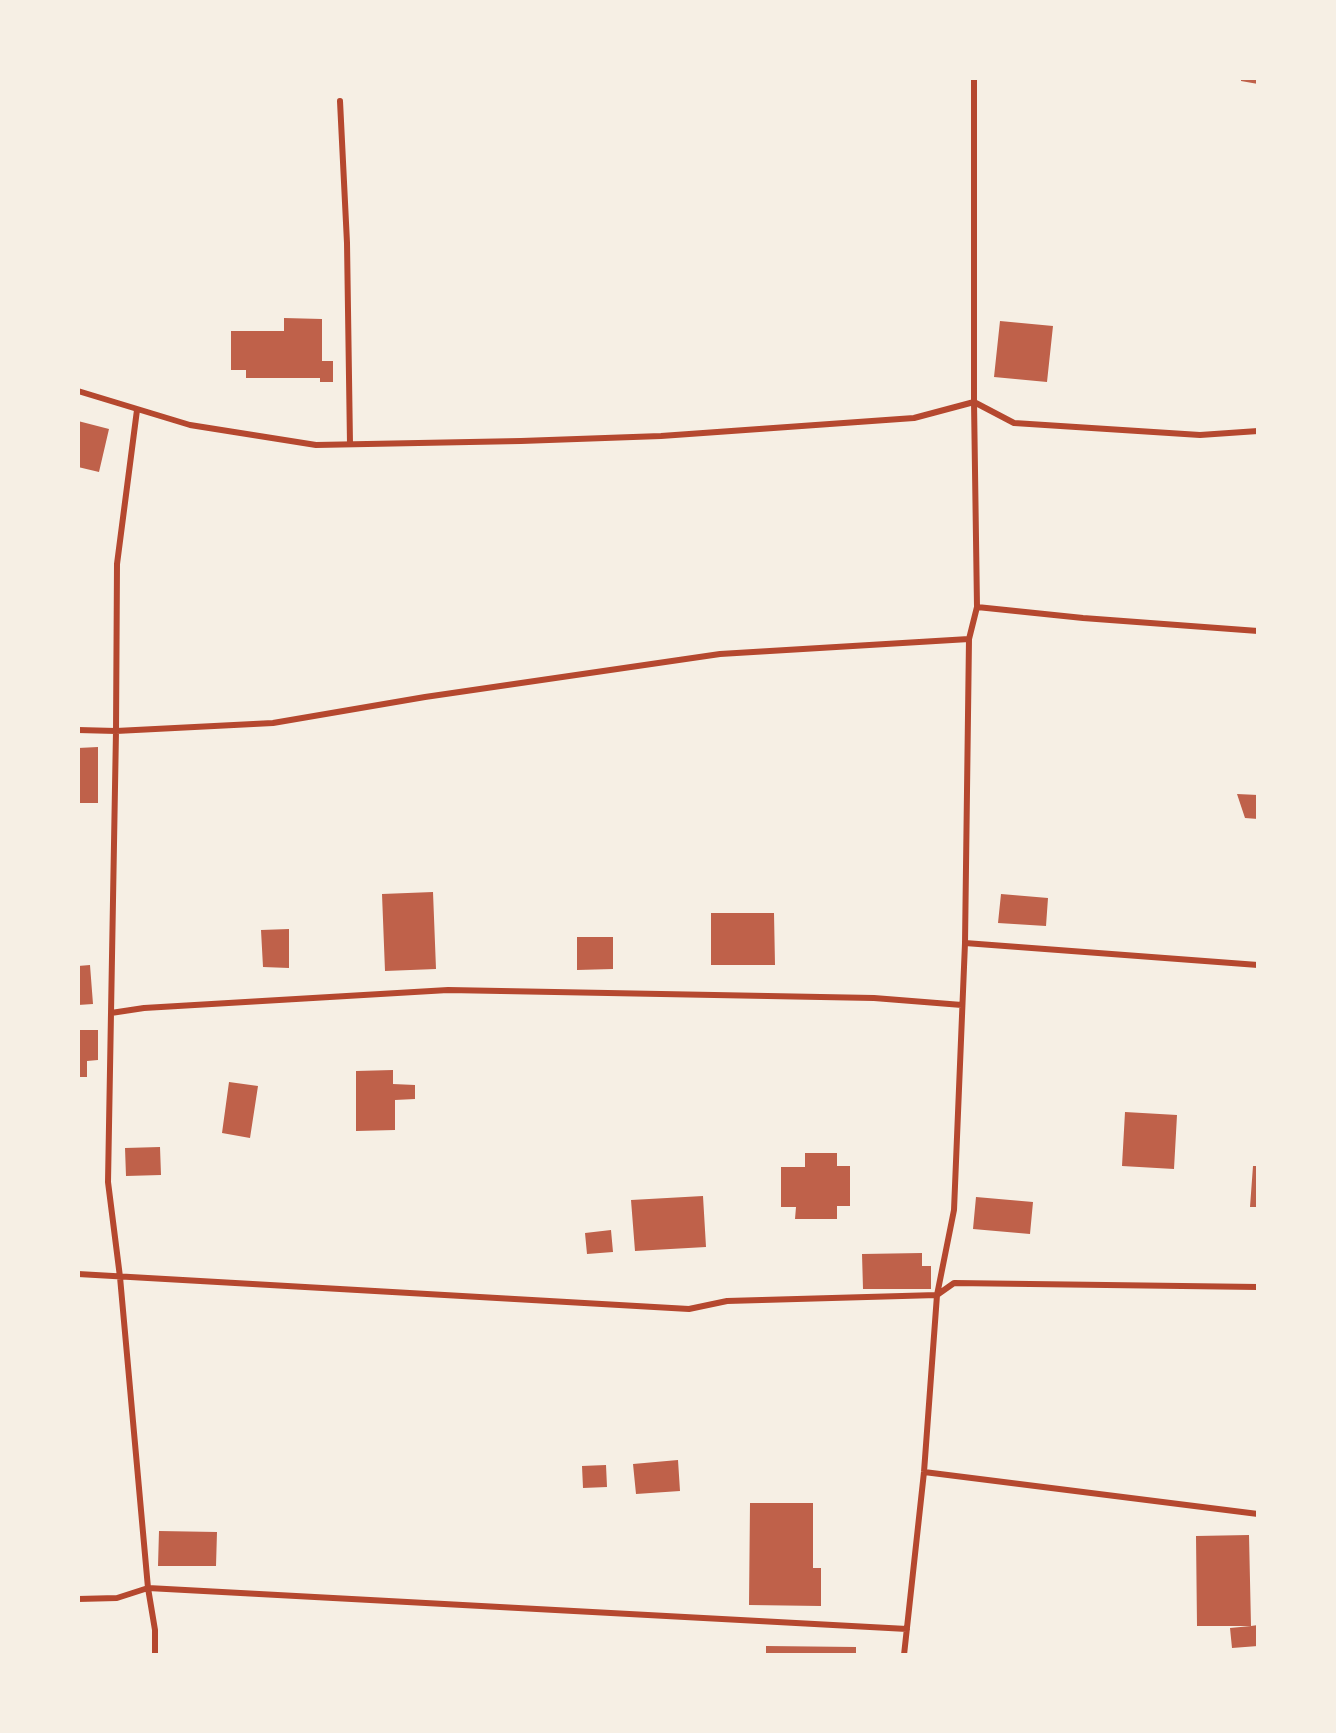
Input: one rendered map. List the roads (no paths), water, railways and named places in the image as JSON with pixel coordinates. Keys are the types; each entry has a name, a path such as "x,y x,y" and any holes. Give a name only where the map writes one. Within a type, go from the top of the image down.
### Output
{"street":[{"path":"904,1655 924,1472 937,1295 954,1210 965,943 969,639 976,607 974,78"},
{"path":"340,101 347,243 350,444"},
{"path":"78,391 190,425 316,445 661,435 914,418 974,402 1014,423 1200,435 1258,431"},
{"path":"136,410 117,564 108,1182 120,1277 148,1588 155,1630 155,1655"},
{"path":"976,607 1083,618 1258,631"},
{"path":"78,730 116,731 273,723 426,697 720,654 969,639"},
{"path":"965,943 1258,965"},
{"path":"111,1013 144,1008 448,990 874,998 962,1005"},
{"path":"78,1274 689,1309 727,1301 937,1295 954,1283 1258,1287"},
{"path":"924,1472 1258,1514"},
{"path":"78,1599 117,1598 148,1588 907,1629"}]}
